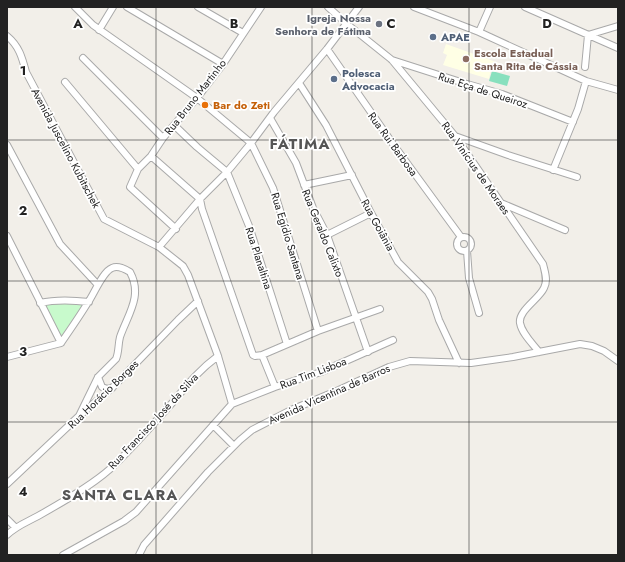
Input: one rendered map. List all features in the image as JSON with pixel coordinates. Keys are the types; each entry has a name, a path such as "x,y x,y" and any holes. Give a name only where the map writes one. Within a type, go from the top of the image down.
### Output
{"street":[{"path":"75,7 99,30 197,98 251,143"},
{"path":"99,30 113,7"},
{"path":"127,7 223,64"},
{"path":"198,7 243,33"},
{"name":"Rua Bruno Martinho","path":"176,229 130,187 138,169 151,156 163,138 197,98 223,64 261,7"},
{"name":"Rua Vinícius de Moraes","path":"328,7 392,60 455,136 543,264 546,275 545,287 521,315 520,323 523,331 539,352"},
{"path":"159,247 176,229 200,199 227,172 327,50 359,7"},
{"path":"414,7 479,32 586,81 618,90"},
{"path":"479,32 490,7"},
{"path":"525,7 618,48"},
{"path":"588,35 618,26"},
{"path":"585,67 588,35"},
{"name":"Avenida Juscelino Kubitschek","path":"7,36 14,42 22,56 26,72 104,218 159,247 183,266 188,275 218,356 232,404"},
{"name":"Rua Rui Barbosa","path":"327,50 461,237 466,237 471,241 472,246 467,251 462,251 458,248 457,243 461,237"},
{"path":"83,58 163,138"},
{"name":"Rua Eça de Queiroz","path":"392,60 502,94 572,122"},
{"path":"553,170 586,81"},
{"path":"64,82 138,169"},
{"name":"Rua Goiânia","path":"299,83 326,125 398,262 428,292 459,363"},
{"name":"Rua Geraldo Calixto","path":"270,118 296,163 313,208 327,235 368,352"},
{"path":"174,125 227,172"},
{"path":"455,136 553,170 578,177"},
{"name":"Rua Egídio Santana","path":"251,143 273,188 318,331"},
{"path":"7,145 60,244 98,285"},
{"path":"151,156 200,199 202,209 253,355 262,355 318,331 356,319 380,309"},
{"name":"Rua Planaltina","path":"227,172 249,226 287,344"},
{"path":"304,186 352,175"},
{"path":"501,202 565,230"},
{"path":"327,235 371,213"},
{"path":"7,236 61,343"},
{"path":"467,251 469,278 479,313"},
{"path":"7,357 61,343 89,302 107,272 114,267 130,272 135,281 136,290 133,305 120,340 118,355 116,359 98,377 79,416"},
{"path":"40,303 70,300 89,302"},
{"name":"Rua Horácio Borges","path":"7,484 79,416 112,388 198,301"},
{"name":"Rua Tim Lisboa","path":"232,404 275,387 322,372 393,340"},
{"name":"Avenida Vicentina de Barros","path":"140,555 144,545 208,472 252,430 389,367 410,362 477,362 580,344 592,346 604,351 618,361"},
{"path":"262,355 275,387"},
{"name":"Rua Francisco José da Silva","path":"7,535 15,527 38,516 110,469 194,376 218,356"},
{"path":"98,377 102,387 112,388"},
{"path":"91,392 100,399"},
{"path":"62,555 124,521 136,512 232,404"},
{"path":"213,425 234,446"},
{"path":"7,519 15,527"}],"shaded area":[{"name":"Escola Estadual Santa Rita de Cássia","path":"446,44 499,63 497,70 491,69 489,79 443,65 447,55 443,53"}],"green space":[{"path":"492,71 510,76 507,86 489,81"},
{"path":"69,302 84,303 61,337 43,305"}],"place":[{"name":"Igreja Nossa Senhora de Fátima","path":"379,24"},
{"name":"APAE","path":"433,37"},
{"name":"Escola Estadual Santa Rita de Cássia","path":"466,59"},
{"name":"Polesca Advocacia","path":"334,79"},
{"name":"Bar do Zeti","path":"205,105"}],"district":[{"name":"FÁTIMA","path":"300,144"},
{"name":"SANTA CLARA","path":"120,495"}]}
